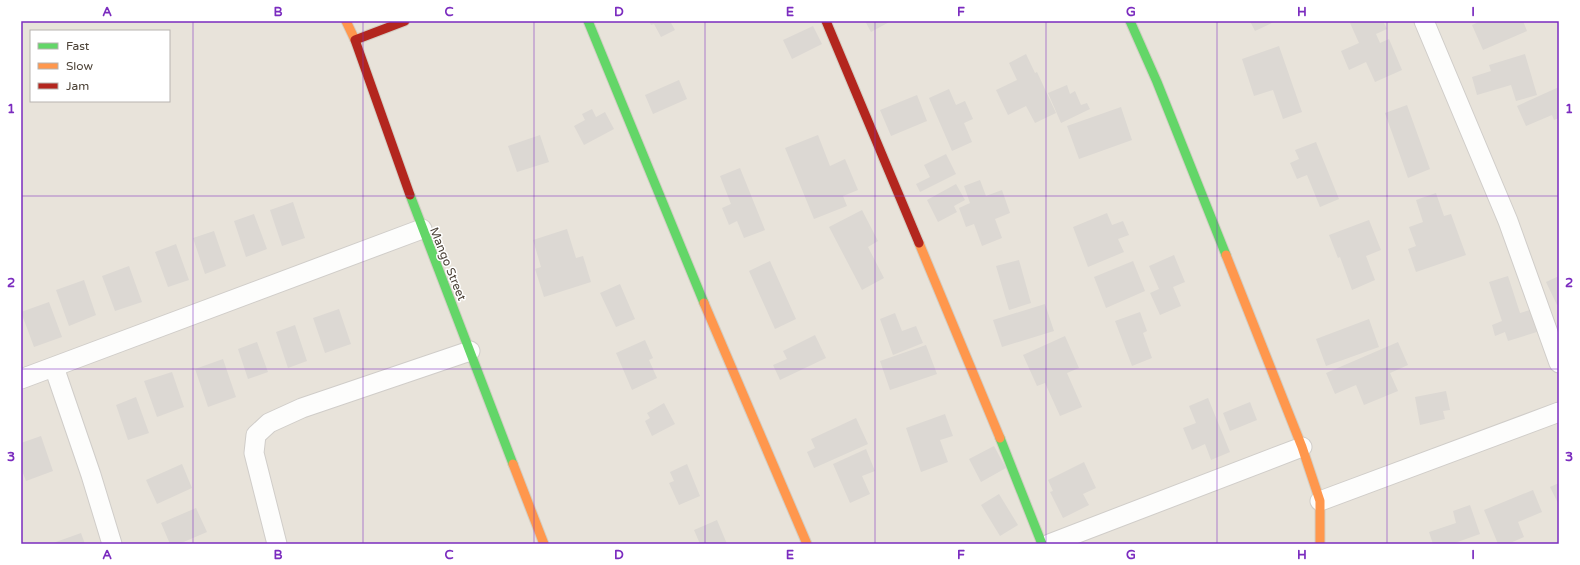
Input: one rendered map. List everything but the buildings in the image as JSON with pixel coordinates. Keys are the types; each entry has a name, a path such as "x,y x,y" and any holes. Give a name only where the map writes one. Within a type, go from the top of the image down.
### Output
{"street":[{"name":"Mango Street","path":"346,21 355,40 422,229 544,544"},
{"path":"355,40 405,21"},
{"path":"588,21 677,239 807,544"},
{"path":"826,21 976,378 1042,544"},
{"path":"1130,21 1157,82 1302,447 1320,501 1320,544"},
{"path":"1424,21 1508,221 1559,363"},
{"path":"21,379 422,229"},
{"path":"277,544 254,453 256,435 269,423 302,408 470,351"},
{"path":"54,367 91,476 112,544"},
{"path":"1320,501 1559,412"},
{"path":"1049,544 1302,447"}],"shaded area":[{"path":"21,21 1559,21 1559,544 21,544"}],"traffic: fast":[{"path":"588,21 704,303"},
{"path":"1130,21 1157,82 1226,255"},
{"path":"410,195 513,464"},
{"path":"1000,438 1042,544"}],"traffic: slow":[{"path":"346,21 355,40"},
{"path":"919,243 1000,438"},
{"path":"1226,255 1302,447 1320,501 1320,544"},
{"path":"704,303 807,544"},
{"path":"513,464 544,544"}],"traffic: jam":[{"path":"405,21 355,40 410,195"},
{"path":"826,21 919,243"}]}
